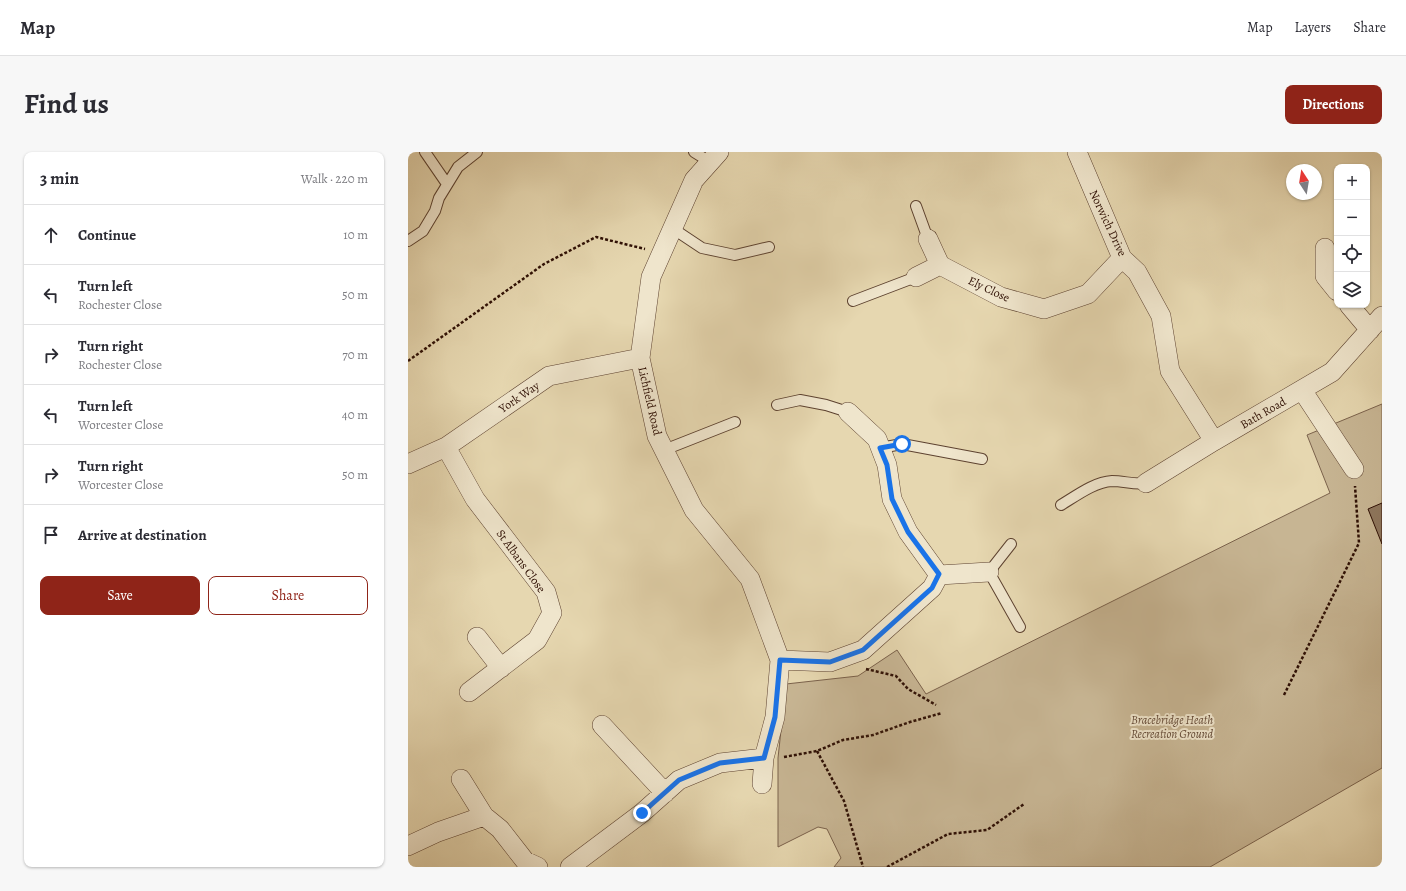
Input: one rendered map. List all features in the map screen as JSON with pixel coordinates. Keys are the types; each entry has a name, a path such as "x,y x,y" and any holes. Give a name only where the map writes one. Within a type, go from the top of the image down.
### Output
{"street":[{"name":"Norwich Drive","path":"1076,152 1122,258 1137,272 1161,316 1170,371 1214,441"},
{"name":"Lichfield Road","path":"714,157 694,180 651,277 640,358 657,436 694,510 750,578 780,660"},
{"path":"916,277 940,265 928,239"},
{"path":"1325,248 1325,276 1334,287"},
{"name":"Ely Close","path":"940,265 1001,297 1044,309 1088,294 1122,258"},
{"path":"1352,308 1370,330"},
{"name":"Bath Road","path":"1146,483 1214,441 1332,372 1382,316"},
{"name":"York Way","path":"408,464 446,447 549,376 640,358"},
{"path":"1302,390 1354,469"},
{"path":"848,412 877,439 887,465 892,499 908,532 939,574"},
{"name":"St Albans Close","path":"446,447 475,499 546,592 552,613 537,640 469,692"},
{"path":"939,574 989,572"},
{"path":"762,784 771,758 780,660 830,662 863,650 932,588 939,574"},
{"path":"477,637 501,668"},
{"path":"602,725 665,793"},
{"path":"570,867 642,813 679,780 720,763 771,758"},
{"path":"461,779 484,816 500,828 525,861 538,867"},
{"path":"408,846 438,832 484,816"}],"lane":[{"path":"425,152 447,184"},
{"path":"408,241 423,232 435,211 438,198 458,167 477,152"},
{"path":"694,152 714,157"},
{"path":"916,206 928,239"},
{"path":"672,228 702,248 735,255 769,247"},
{"path":"853,301 916,277"},
{"path":"777,405 800,400 826,405 848,412"},
{"path":"664,450 735,422"},
{"path":"880,448 902,444 982,459"},
{"path":"1061,505 1096,485 1111,481 1141,484 1146,483"},
{"path":"1011,544 989,572 1020,627"}],"path":[{"path":"408,361 544,264 596,237 662,253"},
{"path":"1284,695 1359,542 1354,469"},
{"path":"860,668 896,676 908,689 936,705"},
{"path":"771,758 817,751 843,740 873,735 942,713"},
{"path":"817,751 844,801 864,867"},
{"path":"886,867 948,834 987,830 1024,804"}],"green space":[{"name":"Bracebridge Heath Recreation Ground","path":"1382,404 1382,768 1210,867 834,867 841,858 827,829 818,827 778,847 778,758 786,684 858,676 897,650 926,694 1330,493 1307,435"}],"building":[{"path":"1382,503 1382,544 1368,509"}],"route":[{"path":"642,813 679,780 720,763 764,758 775,717 780,660 830,662 863,650 932,588 939,574 908,532 892,499 887,465 880,448 902,444"}]}
